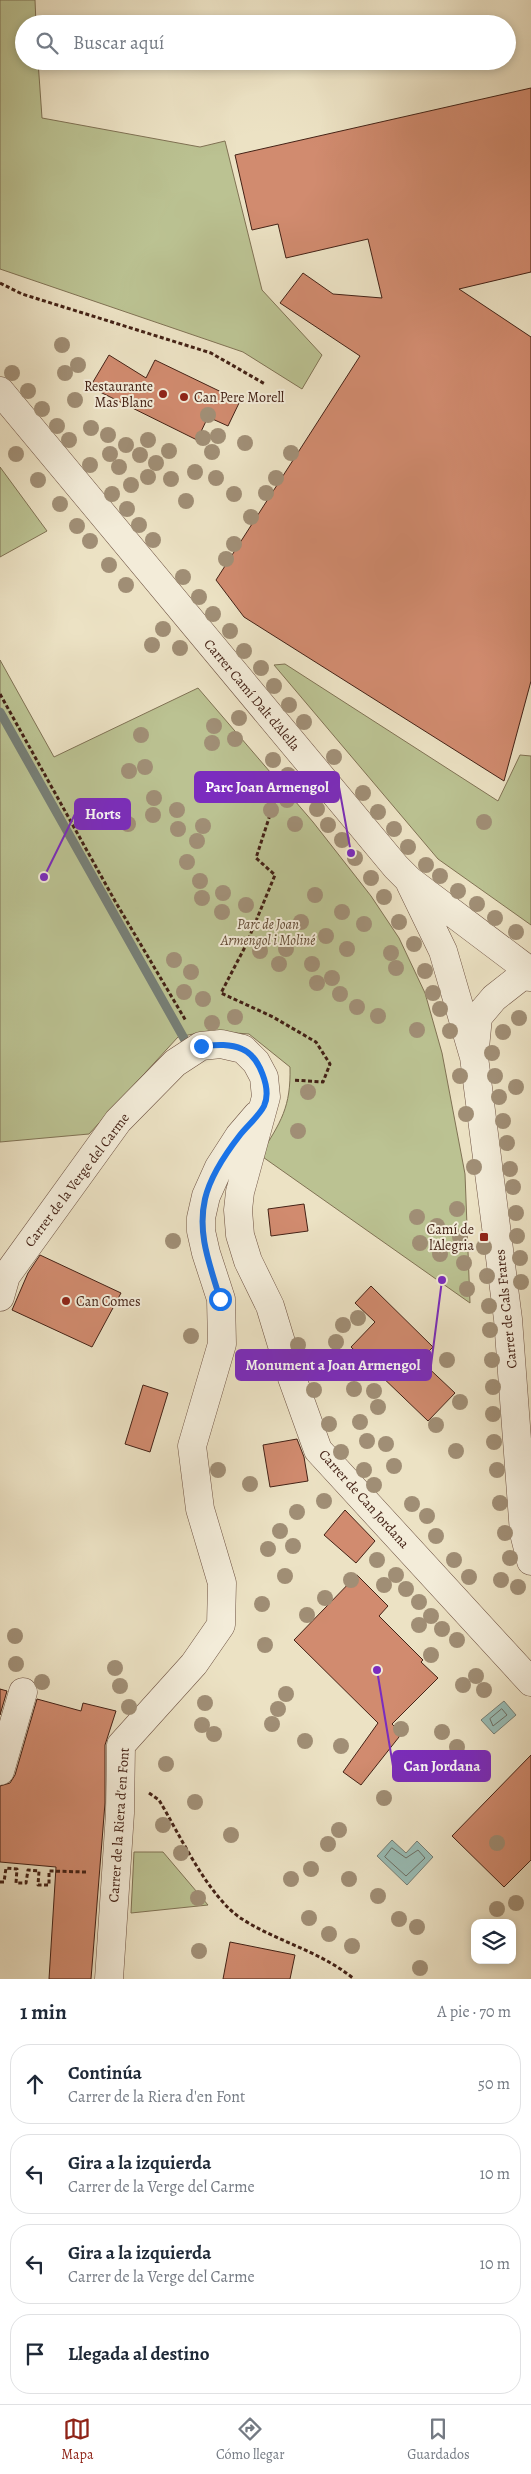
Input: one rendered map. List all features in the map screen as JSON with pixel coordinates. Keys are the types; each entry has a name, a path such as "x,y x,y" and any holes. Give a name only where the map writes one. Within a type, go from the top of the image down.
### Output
{"street":[{"name":"Carrer Camí Dalt d'Alella","path":"0,391 408,880 531,972"},
{"name":"Carrer de Cals Frares","path":"408,880 443,950 474,1057 507,1309 524,1533 531,1561"},
{"name":"Carrer de Cals Frares","path":"474,1057 478,1017 494,998 522,976 531,977"},
{"path":"201,1046 221,1044 243,1049 256,1062 264,1077 266,1097 264,1106"},
{"name":"Carrer de la Verge del Carme","path":"0,1297 6,1276 118,1121 175,1063 201,1046"},
{"name":"Carrer de Can Jordana","path":"264,1106 240,1192 238,1210 240,1235 248,1261 270,1306 291,1375 318,1450 531,1682"},
{"name":"Carrer de la Riera d'en Font","path":"109,1979 116,1872 121,1745 194,1664 221,1625 222,1583 200,1509 192,1446 222,1344 220,1299 205,1246 202,1218 206,1196 219,1166 239,1136 264,1106"},
{"path":"0,1771 23,1692"}],"path":[{"path":"0,283 22,294 211,353 265,384"},
{"path":"0,694 114,901 201,1046"},
{"path":"308,762 280,784 256,858 275,875 246,945 221,993 273,1017 316,1042 330,1064 324,1082"},
{"path":"120,1787 143,1789 159,1800 220,1901 240,1918 260,1930 324,1958 354,1979"},
{"path":"0,1882 4,1882 6,1868 17,1869 16,1883 26,1883 28,1870 39,1871 38,1884 49,1885 49,1871 116,1872"}],"green space":[{"path":"0,0 35,0 36,15 15,15 15,70 39,70 42,118 200,147 225,141 262,290 322,355 302,389 243,352 0,269"},
{"path":"0,467 47,531 0,557"},
{"name":"Parc de Joan Armengol i Moliné","path":"0,660 54,757 198,688 313,822 371,896 399,938 425,993 442,1053 465,1174 470,1303 260,1155 283,1114 289,1093 290,1067 249,1034 209,1031 178,1037 89,1134 0,1142"},
{"path":"285,664 498,801 520,755 531,756 531,925 438,859 274,665"},
{"path":"134,1852 163,1852 208,1905 131,1913"}],"water":[{"path":"504,1701 516,1715 494,1734 481,1720"},
{"path":"392,1840 406,1853 417,1841 433,1857 407,1885 377,1856"}],"building":[{"path":"531,88 531,272 459,289 531,337 531,681 504,781 244,617 216,580 360,356 280,303 303,273 333,294 382,298 368,239 286,258 278,224 252,230 235,155"},
{"name":"Can Pere Morell","path":"109,355 146,378 155,360 240,401 228,426 208,417 197,440 90,387"},
{"path":"304,1204 308,1231 271,1236 268,1209"},
{"name":"Can Comes","path":"40,1255 121,1293 92,1347 12,1310 28,1273"},
{"path":"371,1286 433,1347 420,1360 455,1393 428,1421 351,1347 375,1322 355,1303"},
{"path":"143,1385 168,1393 150,1452 125,1444"},
{"path":"297,1439 304,1457 308,1481 270,1487 263,1445"},
{"path":"345,1510 375,1541 356,1563 324,1535"},
{"path":"357,1575 388,1606 379,1616 423,1660 421,1662 438,1678 392,1724 401,1733 399,1737 361,1785 343,1772 378,1723 294,1640"},
{"path":"0,1689 7,1691 0,1715"},
{"path":"37,1699 81,1711 83,1703 116,1711 105,1745 105,1803 91,1979 49,1979 56,1867 0,1862 0,1786 10,1783 15,1775"},
{"path":"531,1755 531,1860 504,1887 452,1836"},
{"path":"230,1942 295,1955 290,1979 223,1979"}],"waterway":[{"path":"0,712 190,1049"}],"place":[{"name":"Restaurante Mas Blanc","path":"163,394"},
{"name":"Can Pere Morell","path":"184,397"},
{"name":"Parc Joan Armengol","path":"351,853"},
{"name":"Horts","path":"44,877"},
{"name":"Camí de l'Alegria","path":"484,1237"},
{"name":"Monument a Joan Armengol","path":"442,1280"},
{"name":"Can Comes","path":"66,1301"},
{"name":"Can Jordana","path":"377,1670"}],"route":[{"path":"201,1046 221,1044 243,1049 256,1062 264,1077 266,1097 264,1106 239,1136 219,1166 206,1196 202,1231 206,1253 220,1299"}]}
